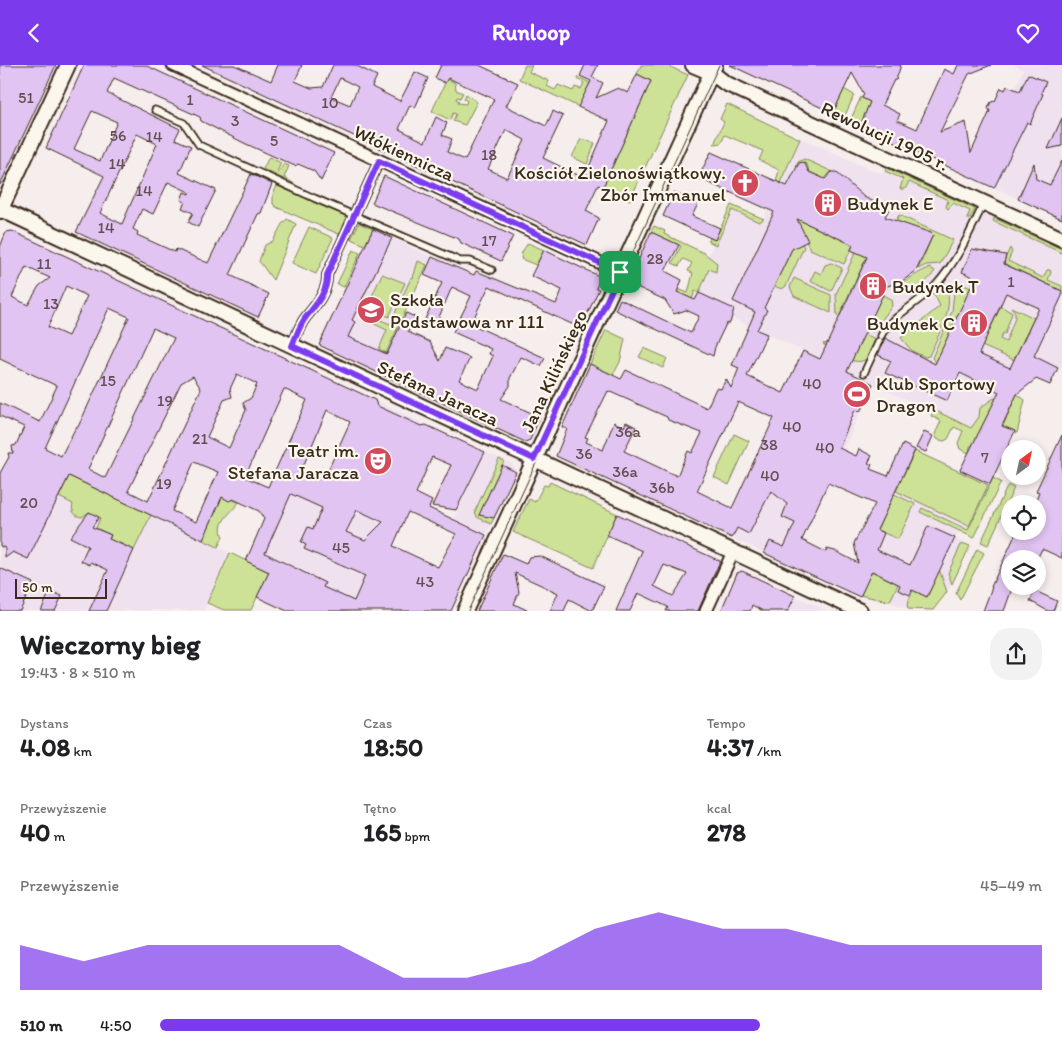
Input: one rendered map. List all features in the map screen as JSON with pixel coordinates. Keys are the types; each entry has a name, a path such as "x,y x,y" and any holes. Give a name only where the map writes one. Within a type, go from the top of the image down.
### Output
{"street":[{"path":"0,210 68,65"},
{"name":"Włókiennicza","path":"173,65 620,272"},
{"name":"Rewolucji 1905 r.","path":"694,65 714,69 725,83 1062,239"},
{"name":"Jana Kilińskiego","path":"465,611 714,69"},
{"path":"292,346 306,317 314,310 327,282 327,275 379,161"},
{"name":"Stefana Jaracza","path":"0,210 860,611"},
{"path":"706,611 733,552"}],"lane":[{"path":"155,110 184,123 199,145 460,261 470,261 492,270"},
{"path":"864,373 886,328 926,295 946,273 984,203"}],"shaded area":[{"path":"1014,65 1062,65 1062,219 974,178 1023,70"},
{"path":"801,138 876,172 881,173 887,168 1062,249 1062,369 1058,368 1050,385 1027,375 1021,393 1017,394 1003,426 1015,431 1010,440 1001,440 1001,444 873,384 790,565 732,538 816,357 692,299 711,260 708,256 731,205 764,219"},
{"name":"Szkoła Podstawowa nr 111","path":"373,229 432,257 378,373 319,345"},
{"path":"372,399 432,428 350,610 246,561 284,476 329,497"},
{"path":"915,450 990,484 966,534 959,531 955,538 970,546 952,584 933,610 912,610 888,601 860,597 849,591"},
{"path":"485,452 512,464 516,472 486,535 454,519"},
{"path":"25,455 230,553 204,610 0,611 0,508"},
{"path":"795,596 826,610 788,611"}],"green space":[{"path":"525,65 532,65 529,72 549,81 547,86 555,90 558,85 573,91 575,87 581,89 584,83 577,79 578,77 590,83 579,107 519,79"},
{"path":"641,65 666,65 688,75 630,200 603,187 651,81 637,74"},
{"path":"447,79 455,83 456,90 463,93 460,98 457,97 456,99 459,101 458,103 466,104 467,101 464,99 466,94 477,102 465,125 453,121 456,114 453,113 450,120 432,111"},
{"path":"844,89 854,95 844,118 833,113"},
{"path":"861,97 870,102 860,126 850,121"},
{"path":"727,104 800,139 780,183 776,181 779,170 759,160 763,151 725,135 721,143 714,144 724,122 720,119"},
{"path":"581,139 595,143 587,164 572,157"},
{"path":"269,157 281,163 277,172 279,172 284,164 289,166 284,177 296,185 263,169"},
{"path":"804,159 833,172 826,180 808,171 805,163 800,163 796,167 798,162"},
{"path":"887,168 975,209 970,219 967,219 970,211 953,203 948,209 946,207 948,200 909,182 905,189 900,189 903,179 885,171"},
{"path":"277,186 348,217 341,235 276,207 273,204 273,194"},
{"path":"731,205 764,219 759,222 732,210 716,245 708,241 710,238 715,240"},
{"path":"899,215 953,240 940,264 926,265 918,269 933,235 895,222"},
{"path":"793,217 853,245 844,264 810,249"},
{"path":"994,218 1062,249 1062,253 993,221"},
{"path":"287,219 296,224 273,280 259,261 265,245 273,241 282,224"},
{"path":"359,223 373,229 365,245 351,239"},
{"path":"654,226 665,231 664,234 704,253 717,263 716,272 709,269 699,293 695,291 692,299 677,292 678,289 688,293 693,273 688,271 692,263 683,259 679,266 672,263 681,246 651,232"},
{"path":"309,227 333,238 316,274 292,263"},
{"path":"798,236 804,247 786,286 782,289 774,286"},
{"path":"528,243 544,250 536,265 521,259 522,252"},
{"path":"858,247 869,252 855,282 862,286 861,288 853,285 839,317 837,316 836,294"},
{"path":"1010,248 1012,252 1008,261 1043,278 1047,270 1050,270 1048,280 1062,286 1062,291 1003,263"},
{"path":"353,250 360,253 344,287 337,284"},
{"path":"418,261 427,265 386,353 379,349 387,330 362,318 364,313 390,324 411,278 413,278"},
{"path":"831,263 842,268 831,291 810,281 815,271 821,274 825,265"},
{"path":"930,268 935,271 918,287 907,290 895,288 917,274"},
{"path":"382,274 405,283 389,317 367,307"},
{"path":"794,278 831,295 831,313 794,296 790,287"},
{"path":"944,281 949,300 948,310 942,329 929,356 925,357 912,351 901,338 940,306 934,294"},
{"path":"957,282 971,288 936,363 932,358 952,311"},
{"path":"880,294 891,299 892,306 873,332 866,329"},
{"path":"1001,306 1012,313 1005,334 1003,333 1000,339 1006,342 1015,318 1015,312 1011,307 1034,318 1014,360 982,346"},
{"path":"606,330 625,339 620,362 613,375 590,364"},
{"path":"864,334 876,339 867,358 863,361 845,358 823,344 827,343 854,355"},
{"path":"644,348 667,358 663,368 639,357"},
{"path":"1017,394 1025,400 1017,433 1003,426"},
{"path":"994,398 996,399 972,446 970,446 969,453 960,449 958,443 963,431 954,427 948,439 944,441 937,439 935,434 941,421 931,416 934,410 971,428 979,417 980,408"},
{"path":"734,434 749,441 729,485 714,477"},
{"path":"915,451 988,485 969,526 896,491"},
{"path":"499,459 504,461 481,511 494,518 491,524 477,517 475,511"},
{"path":"69,476 151,515 134,550 120,543 108,542 111,535 96,528 100,518 89,512 82,517 77,516 73,511 73,504 59,497"},
{"path":"993,478 1001,482 974,538 920,512 922,508 968,530"},
{"path":"550,482 617,514 593,568 513,532 529,499 535,502 544,485 548,486"},
{"path":"1008,485 1014,488 1011,495 1003,495"},
{"path":"894,494 915,504 898,539 877,530"},
{"path":"222,497 239,502 225,518 221,526 223,537 218,547 203,540"},
{"path":"1001,500 1001,516 988,545 981,542"},
{"path":"961,545 970,546 952,584 948,573"},
{"path":"977,549 984,553 960,600 956,593"},
{"path":"230,553 269,572 251,610 224,610 207,603"},
{"path":"867,569 898,584 891,599 888,601 860,595"},
{"path":"939,569 947,592 933,610 908,609 907,605 913,590 927,597"}],"building":[{"path":"0,65 56,65 0,185"},
{"path":"84,65 145,65 334,153 321,181 314,171 298,164 295,166 244,143 201,121 200,117 114,78 107,93 180,129 175,139 191,146 179,173 216,190 198,227 188,222 193,213 182,208 185,202 181,200 184,192 189,194 189,192 168,182 153,214 142,209 133,229 138,232 137,235 175,252 176,249 208,263 251,174 272,184 261,213 258,214 230,275 269,294 258,317 76,232 104,176 46,148","holes":["92,111 117,122 100,161 74,149","137,134 157,144 122,224 100,213"]},
{"path":"202,65 234,65 271,81 278,65 302,65 295,81 311,88 323,87 333,65 355,65 377,76 372,87 400,101 415,72 428,78 415,108 410,105 399,129 425,142 436,117 447,123 442,135 452,139 447,152 465,160 494,99 448,78 445,83 435,78 441,65 479,65 518,83 506,106 546,126 553,111 563,116 543,158 584,178 609,121 578,107 591,81 580,76 585,65 598,65 592,77 603,83 596,98 618,88 628,93 637,74 651,81 603,187 598,185 586,211 599,218 587,245","holes":["340,78 358,87 350,105 331,97","506,130 525,140 507,178 488,169"]},
{"path":"730,65 901,65 896,80 894,80 882,105 900,114 897,120 917,129 944,69 954,74 958,65 991,65 969,74 940,132 966,122 971,153 990,111 988,108 991,102 995,101 1001,88 1005,90 1007,86 1020,91 1028,74 1046,82 1030,124 1027,122 994,188 860,126 870,102 862,98 864,94 852,73 833,113"},
{"path":"1062,118 1062,146 1048,149"},
{"path":"711,152 787,186 799,163 804,162 809,172 825,179 831,172 836,172 864,197 889,209 885,217 933,235 916,271 901,282 887,286 847,371 873,384 860,412 855,410 839,448 856,456 859,449 872,456 868,463 872,464 870,469 888,476 903,444 915,450 877,530 884,533 877,550 910,565 928,526 955,538 927,597 912,590 910,595 898,590 900,585 872,571 860,597 764,553 770,541 784,547 795,523 782,517 787,504 771,491 749,534 737,528 732,538 556,456 567,429 562,427 590,364 621,379 626,370 707,408 716,388 721,389 726,379 731,388 739,368 732,365 755,312 733,301 774,212 698,178","holes":["797,219 853,245 851,250 867,257 820,359 803,351 783,393 747,376 767,334 757,330 767,310 764,308 792,249 808,241","608,391 667,417 668,420 702,433 692,453 688,451 677,476 624,451 636,427 626,422 624,427 614,422 603,450 586,442 588,438 585,437","738,402 774,418 732,508 697,491","828,483 875,504 854,543 858,563 835,551 827,549 826,552 802,540"]},
{"path":"1062,161 1062,219 1018,199 1034,163 1036,179 1050,185"},
{"path":"384,176 513,236 501,261 461,243 459,239 372,203"},
{"path":"674,192 698,204 692,216 720,228 715,240 663,216"},
{"path":"373,229 392,238 352,320 355,322 348,337 387,354 406,313 415,317 408,332 430,342 440,361 445,348 470,358 459,380 478,389 493,356 489,354 491,349 453,332 471,296 452,287 436,324 425,319 442,283 424,275 432,257 474,275 476,271 556,304 562,290 531,276 544,250 601,277 596,288 599,289 585,319 579,316 576,326 489,286 471,324 545,358 541,366 521,357 510,378 510,386 501,399 540,417 530,440 525,442 319,345"},
{"path":"12,231 375,400 377,406 421,426 426,425 485,452 456,510 432,506 451,465 432,457 416,493 432,501 429,508 486,535 451,611 287,611 257,597 269,572 246,561 264,519 259,511 233,499 229,501 222,497 203,540 69,476 28,559 13,552 5,558 5,548 0,546 0,473 9,457 8,453 13,453 12,446 16,445 24,427 0,416 0,403 40,422 57,386 0,359 0,247 6,232","holes":["26,267 50,278 39,286 28,305 12,297","66,286 87,296 68,336 48,327","109,308 129,317 78,427 76,427 61,456 45,448","153,328 174,338 105,478 88,469","237,374 257,384 251,398 243,403 246,410 229,448 207,437 224,400 232,397 230,389","193,376 201,389 148,501 128,491 181,383","284,389 307,400 268,487 245,477","327,410 350,422 324,479 302,469","194,462 218,472 196,522 172,511","291,494 322,508 313,529 308,527 301,542 306,545 304,549 365,576 354,601 323,587 325,583 265,553","357,510 383,522 365,540 346,532","408,512 456,534 438,567 393,546"]},
{"path":"651,232 679,245 665,271 682,280 677,292 695,300 699,293 734,309 730,323 726,324 715,347 713,356 615,310 620,299 691,333 699,316 686,310 674,314 665,300 628,283"},
{"path":"972,249 1006,255 1004,264 1062,291 1062,296 1034,356 1058,368 1050,385 1036,379 1017,394 1002,426 1015,431 1011,440 1001,440 1001,461 990,484 960,470 999,392 960,373 947,401 885,373 891,361 878,355 885,338 935,364 975,278 962,272","holes":["1006,293 1039,308 1010,368 979,354"]},
{"path":"924,432 933,436 926,452 916,448"},
{"path":"1062,435 1062,558 1042,549 1008,550 1013,540 1046,540 1046,495 1038,495 1039,492 1036,491 1039,485 1046,485 1046,469"},
{"path":"502,465 516,472 494,518 479,515"},
{"path":"89,512 99,517 92,527 111,535 109,539 134,550 106,611 89,611 108,570 91,562 90,565 81,561 88,546 70,537"},
{"path":"617,514 720,561 698,611 666,611 668,607 638,593 630,611 616,611 642,551 607,535","holes":["664,565 687,574 673,596 654,586"]},
{"path":"503,554 526,564 529,557 540,556 604,586 592,611 569,599 564,611 550,611 558,593 515,573 519,592 514,604 529,611 477,611"},
{"path":"1001,565 1001,595 1010,595 1004,611 983,611"},
{"path":"0,568 33,583 20,611 0,611"},
{"path":"742,571 795,596 788,611 763,611 752,605 750,611 721,611 737,573"},
{"path":"50,591 62,596 55,611 41,611"},
{"path":"1033,595 1044,595 1057,601 1053,611 1048,611 1030,601"}],"tram line":[{"path":"468,611 719,65"}],"place":[{"name":"Kościół Zielonoświątkowy. Zbór Immanuel","path":"745,183"},
{"name":"Budynek E","path":"828,203"},
{"name":"Budynek T","path":"873,286"},
{"name":"Szkoła Podstawowa nr 111","path":"371,310"},
{"name":"Budynek C","path":"974,323"},
{"name":"Klub Sportowy Dragon","path":"857,394"},
{"name":"Teatr im. Stefana Jaracza","path":"378,461"}],"route":[{"path":"379,161 620,272 534,459 292,346 306,317 314,310 327,282 327,275 379,161"}]}
